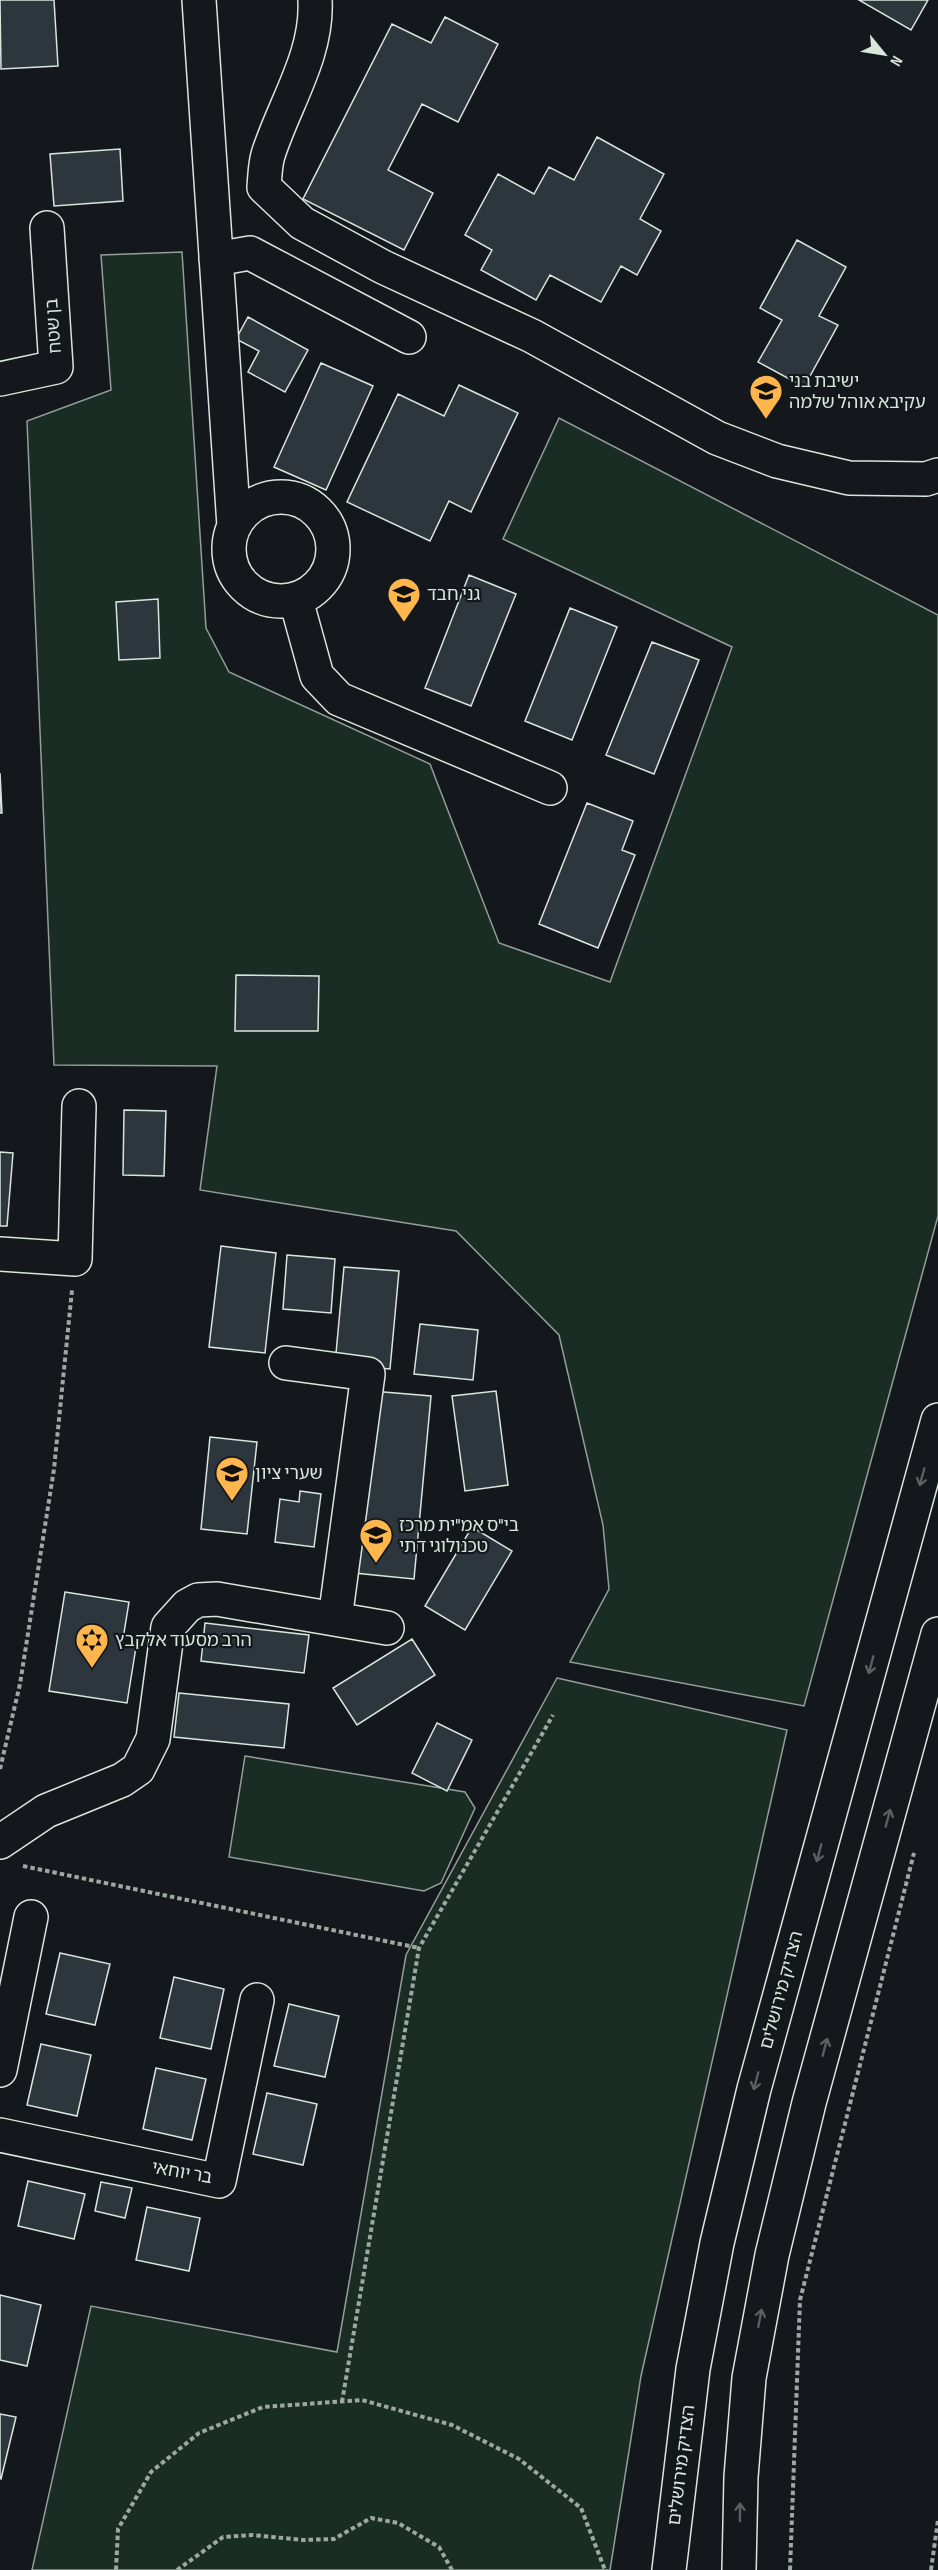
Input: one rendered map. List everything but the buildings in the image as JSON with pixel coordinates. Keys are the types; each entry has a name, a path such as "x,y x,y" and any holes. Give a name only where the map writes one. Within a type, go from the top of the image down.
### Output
{"main road":[{"path":"199,0 234,526"},
{"path":"315,0 316,16 295,90 268,156 264,187 302,223 383,267 532,336 727,442 777,461 849,478 926,478 938,475"},
{"name":"בן שטח","path":"0,380 56,367 47,228"},
{"path":"216,259 250,253 409,337"},
{"path":"275,497 292,498 308,504 321,515 330,530 333,547 331,564 324,580 312,592 296,600 278,602 261,598 247,590 236,576 229,560 229,542 234,526 244,512 258,501 275,497"},
{"path":"296,600 317,676 339,699 550,788"},
{"path":"0,1254 75,1259 79,1106"},
{"path":"286,1363 368,1374 335,1619"},
{"name":"הצדיק מירושלים","path":"669,2570 693,2369 720,2232 754,2089 938,1420"},
{"path":"6,1852 46,1811 122,1780 138,1769 153,1739 168,1627 187,1606 198,1600 217,1599 387,1628"},
{"path":"739,2570 741,2476 749,2378 772,2255 812,2091 938,1634"},
{"path":"0,2070 31,1917"},
{"name":"בר יוחאי","path":"0,2135 219,2181 257,2000"}],"path":[{"path":"0,1769 20,1684 54,1469 75,1259"},
{"path":"342,2402 419,1948 553,1715"},
{"path":"6,1852 419,1948"},
{"path":"790,2570 800,2300 914,1852"},
{"path":"116,2570 118,2529 152,2472 199,2433 263,2407 362,2400 452,2425 519,2459 581,2508 605,2570"},
{"path":"177,2570 223,2537 252,2535 303,2540 334,2539 370,2518 398,2523 439,2547 452,2570"},
{"path":"931,2570 938,2520"}],"green space":[{"path":"182,252 206,628 229,672 430,764 499,943 610,982 732,647 503,539 559,418 938,615 938,1216 804,1706 570,1662 609,1589 603,1525 559,1335 456,1231 200,1190 217,1066 54,1065 27,421 111,390 101,255"},
{"path":"557,1678 787,1730 641,2376 610,2570 32,2570 91,2306 337,2352 406,1955"},
{"path":"245,1756 465,1792 475,1808 441,1883 424,1891 229,1857"}],"place":[{"name":"ישיבת בני עקיבא אוהל שלמה","path":"766,420"},
{"name":"גני חבד","path":"404,623"},
{"name":"שערי ציון","path":"232,1502"},
{"name":"בי\"ס אמ\"ית מרכז טכנולוגי דתי","path":"376,1564"},
{"name":"הרב מסעוד אלקבץ","path":"92,1669"}]}
